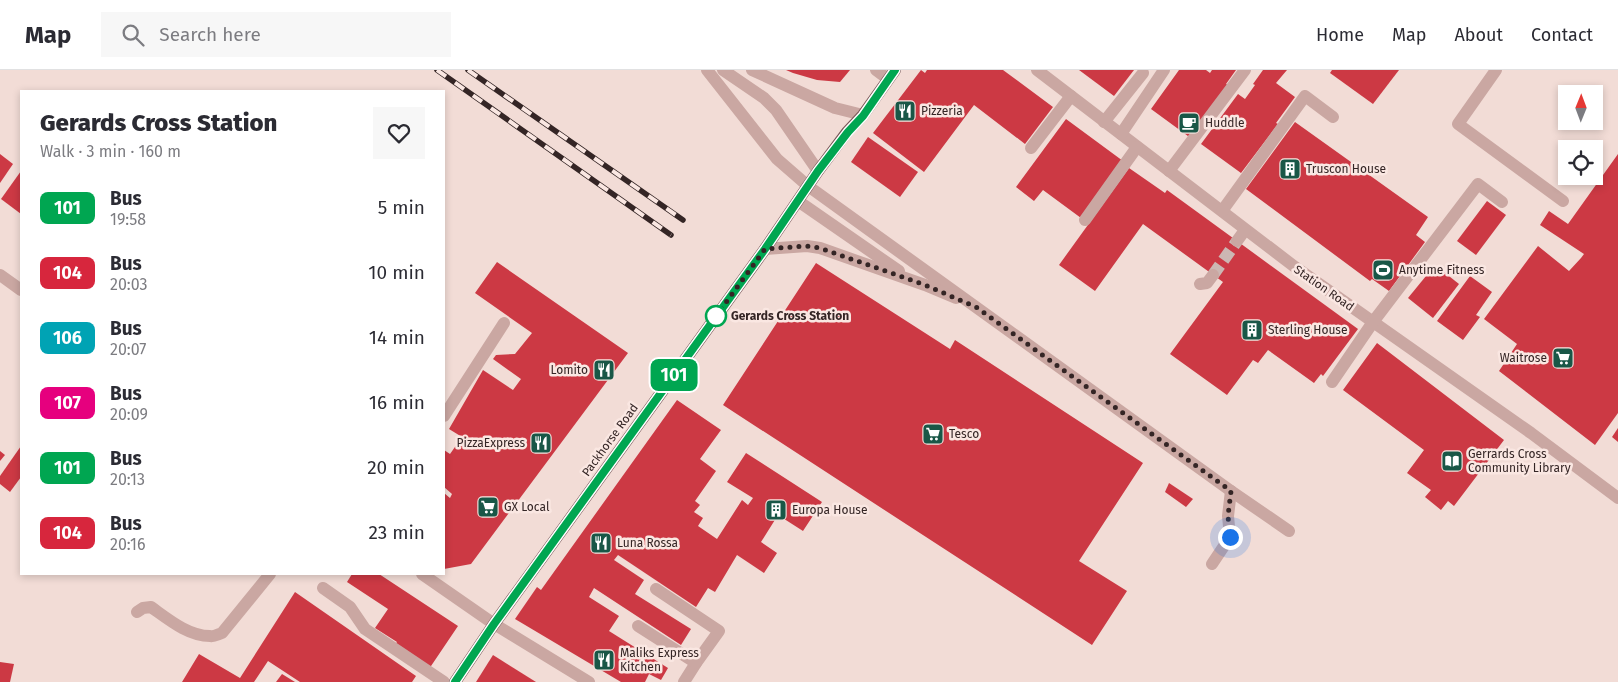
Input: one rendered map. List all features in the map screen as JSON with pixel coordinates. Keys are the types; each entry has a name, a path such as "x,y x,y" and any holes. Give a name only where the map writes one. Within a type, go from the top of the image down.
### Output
{"main road":[{"name":"Packhorse Road","path":"455,682 494,624 765,249 818,171 863,116 892,75"}],"street":[{"path":"707,70 777,158 808,186 1231,491 1289,530"},
{"path":"724,70 764,98 776,110 818,171"},
{"path":"752,70 835,108 863,116"},
{"path":"876,70 892,75"},
{"name":"Station Road","path":"1037,70 1295,267 1531,433 1618,498"},
{"path":"1121,134 1164,70"},
{"path":"1169,171 1245,70"},
{"path":"1496,70 1458,124 1563,201"},
{"path":"1104,122 1143,73"},
{"path":"1030,148 1071,96"},
{"path":"1222,211 1306,96 1333,117"},
{"path":"1085,220 1137,147"},
{"path":"1332,382 1373,322 1478,184 1502,202"},
{"path":"798,201 892,266 925,285"},
{"path":"1238,241 1245,230"},
{"path":"765,249 807,246 820,248 925,285 976,307"},
{"path":"0,275 20,289"},
{"path":"1200,284 1207,283 1213,275"},
{"path":"445,414 504,324"},
{"path":"1212,564 1230,537 1228,516 1231,491"},
{"path":"137,612 144,608 152,607 177,625 196,634 212,637 222,633 269,575"},
{"path":"423,575 494,624 590,682"},
{"path":"323,588 350,607 365,629 444,682"},
{"path":"656,589 719,631 684,682"},
{"path":"638,626 696,662"}],"building":[{"path":"786,70 850,70 840,82 817,80"},
{"path":"921,70 925,73 927,70 1003,70 1053,107 1025,144 974,105 924,172 873,133"},
{"path":"1079,70 1134,70 1114,96"},
{"path":"1179,70 1206,70 1210,73 1212,70 1236,70 1226,84 1230,86 1192,139 1151,109"},
{"path":"1263,70 1287,70 1276,83 1295,97 1276,123 1278,124 1241,173 1201,144 1238,94 1245,99"},
{"path":"1332,70 1399,70 1373,104 1330,73"},
{"path":"1066,119 1123,161 1081,218 1043,190 1034,201 1016,187"},
{"path":"1295,122 1428,217 1416,235 1425,242 1389,291 1372,279 1370,281 1246,189"},
{"path":"868,137 918,172 900,197 851,162"},
{"path":"0,154 13,164 0,183"},
{"name":"Waitrose","path":"1618,154 1618,413 1595,445 1499,371 1517,344 1484,319 1538,246 1569,271 1581,258 1584,254 1540,225 1549,211 1568,224 1596,185 1603,185 1603,175"},
{"path":"1129,168 1165,193 1167,190 1358,329 1323,376 1321,374 1314,383 1268,350 1258,363 1253,360 1227,395 1170,354 1223,282 1143,224 1095,291 1059,265"},
{"path":"20,172 20,213 1,199"},
{"path":"1487,201 1506,215 1476,255 1457,241"},
{"path":"497,262 628,353 471,564 445,569 445,494 450,498 452,494 445,488 445,451 450,454 462,437 449,429 483,370 513,390 521,379 493,359 496,355 515,354 532,333 475,293"},
{"name":"Tesco","path":"816,263 950,349 955,340 1143,463 1079,561 1127,591 1092,645 723,405"},
{"path":"1435,265 1459,284 1433,318 1408,298"},
{"path":"1470,276 1492,292 1476,315 1480,317 1463,340 1437,321"},
{"path":"1377,343 1504,440 1454,506 1448,501 1441,510 1425,497 1431,490 1407,473 1424,450 1343,390"},
{"path":"677,400 721,430 700,459 716,471 695,501 700,505 694,512 703,518 698,526 717,539 742,500 748,505 753,498 727,482 746,453 822,502 803,531 778,515 761,542 777,553 764,573 737,555 715,592 708,588 696,607 618,555 614,560 644,580 635,594 691,629 681,645 594,588 589,597 619,616 609,631 668,668 661,680 649,674 645,682 621,682 515,619 537,587 541,590"},
{"path":"1618,428 1618,442 1612,437"},
{"path":"20,447 20,478 10,492 0,484 0,476"},
{"path":"0,451 5,455 0,461"},
{"path":"1169,483 1193,499 1186,507 1165,492"},
{"path":"351,575 381,575 458,626 429,669 394,646 397,642 375,628 388,609 347,582"},
{"path":"295,592 416,676 412,682 300,682 268,661 254,682 182,682 199,654 240,678"},
{"path":"493,655 536,682 476,682"},
{"path":"0,662 14,664 10,682 0,682"},
{"path":"282,674 295,682 276,682"}],"tunnel":[{"path":"1213,275 1237,241"}],"railway":[{"path":"437,70 671,235"},
{"path":"468,70 683,220"}],"bus line":[{"name":"101","path":"455,682 494,624 765,249 818,171 863,116 895,70"}],"place":[{"name":"Pizzeria","path":"905,111"},
{"name":"Huddle","path":"1189,123"},
{"name":"Truscon House","path":"1290,169"},
{"name":"Anytime Fitness","path":"1383,270"},
{"name":"Gerards Cross Station","path":"716,316"},
{"name":"Sterling House","path":"1252,330"},
{"name":"Waitrose","path":"1563,358"},
{"name":"Lomito","path":"604,370"},
{"name":"Tesco","path":"933,434"},
{"name":"PizzaExpress","path":"541,443"},
{"name":"Gerrards Cross Community Library","path":"1452,461"},
{"name":"GX Local","path":"488,507"},
{"name":"Europa House","path":"776,510"},
{"name":"Luna Rossa","path":"601,543"},
{"name":"Maliks Express Kitchen","path":"604,660"}],"route":[{"path":"716,316 765,249 807,246 820,248 925,285 976,307 1231,491 1228,516 1230,537"}]}
